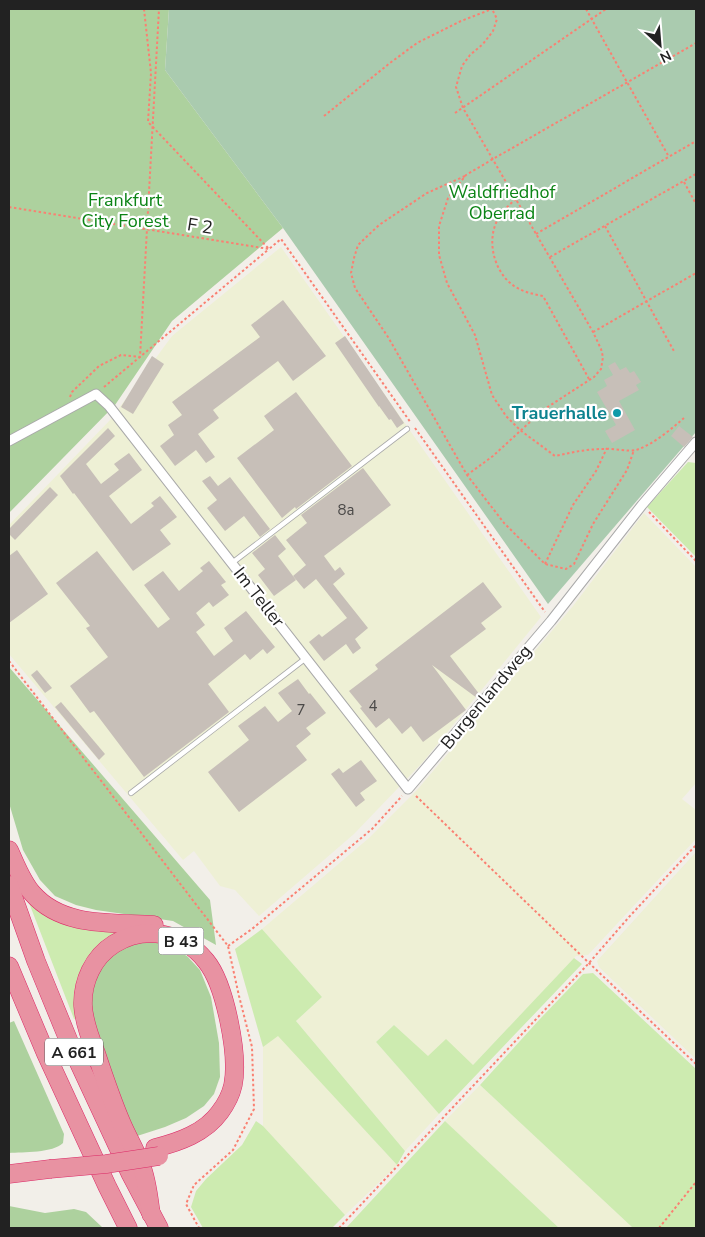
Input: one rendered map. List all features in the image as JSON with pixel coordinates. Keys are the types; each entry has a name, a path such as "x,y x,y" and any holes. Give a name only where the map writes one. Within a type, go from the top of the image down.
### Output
{"highway":[{"path":"9,850 32,893 50,907 70,917 84,920 168,926 180,930 203,947 213,959 222,975 228,992 240,1049 241,1063 238,1090 224,1118 207,1134 184,1148 172,1153 157,1152 106,1164 49,1165 9,1163"},
{"name":"A 661","path":"9,886 36,961 70,1044 130,1174 155,1221"},
{"name":"B 43","path":"155,1221 142,1167 104,1078 87,1027 83,1005 86,983 90,972 103,952 130,936 151,933 170,936 189,945 210,968 216,978 230,1027 234,1064 232,1086 222,1110 216,1118 187,1138 157,1152"},
{"name":"A 661","path":"9,966 57,1079 128,1228"},
{"path":"9,1174 49,1165"}],"street":[{"name":"Im Teller","path":"96,394 109,406 408,788"},
{"path":"9,441 96,394"},
{"name":"Burgenlandweg","path":"408,788 551,621 642,505 696,442"}],"lane":[{"path":"232,563 407,429"},
{"path":"131,793 306,658"}],"path":[{"path":"96,394 269,249 148,122 151,73 144,9"},
{"path":"140,357 159,9"},
{"path":"324,116 418,43 461,21 492,9 497,20 493,31 462,66 456,87 463,108 593,332 603,357 601,368 594,377 543,410 492,456 467,475"},
{"path":"586,9 670,157"},
{"path":"456,113 606,9"},
{"path":"634,450 627,470 593,524 574,564 566,569 545,564 504,523 467,475 388,337 355,288 351,273 358,246 379,225 426,192 466,175 696,43"},
{"path":"536,234 696,141"},
{"path":"550,257 696,174"},
{"path":"466,175 448,198 439,226 439,255 447,283 475,335 492,395 506,416 520,430 555,456 581,450 607,448 634,450 648,444 684,418"},
{"path":"684,182 696,204"},
{"path":"516,199 506,208 496,222 492,243 494,259 499,270 512,285 526,292 543,296 589,380"},
{"name":"F 2","path":"9,208 269,249 281,239 551,621"},
{"path":"605,226 675,353"},
{"path":"593,332 696,273"},
{"path":"64,412 72,392 99,366 121,355 140,357"},
{"path":"545,564 573,505 596,471 607,448"},
{"path":"642,505 696,561"},
{"path":"9,661 228,946 252,929 372,829 408,788 696,1064"},
{"path":"339,1228 589,963 696,845"},
{"path":"659,1228 696,1182"}],"green space":[{"name":"Frankfurt City Forest","path":"9,9 169,9 165,70 283,228 172,321 115,405 9,513"},
{"name":"Waldfriedhof Oberrad","path":"169,9 696,9 696,432 548,604 283,228 165,70"},
{"path":"281,247 541,617 423,762 354,834 259,916 235,890 220,886 194,851 183,860 9,654 9,525 111,419 172,336"},
{"path":"688,462 696,463 696,557 647,507"},
{"path":"644,513 696,567 696,783 682,799 696,810 696,839 588,955 576,956 473,1065 428,1057 394,1025 376,1042 439,1114 405,1151 296,1021 322,997 262,929 369,838 417,790 573,606"},
{"path":"9,667 210,900 216,945 173,921 96,910 76,905 55,896 40,880 23,850 9,803"},
{"path":"696,852 696,1059 599,967 597,961"},
{"path":"26,895 122,930 101,942 84,964 75,989 76,1018 74,1019"},
{"path":"262,929 322,997 296,1021 405,1151 397,1165 278,1036 263,1047 235,949"},
{"path":"152,941 166,945 187,956 200,970 211,997 219,1043 220,1077 214,1094 204,1106 186,1118 134,1137 89,1018 91,982 98,966 130,943"},
{"path":"574,958 582,964 439,1114 376,1042 394,1025 428,1056 446,1039 473,1065"},
{"path":"593,973 696,1069 696,1228 633,1228 480,1085 583,974"},
{"path":"14,1021 64,1134 63,1143 52,1149 9,1153 9,1023"},
{"path":"278,1035 397,1165 345,1215 263,1126 263,1047"},
{"path":"480,1085 633,1228 559,1228 445,1121"},
{"path":"256,1121 263,1126 345,1215 332,1228 203,1228 191,1207 196,1191 242,1145"},
{"path":"445,1121 559,1228 346,1228"},
{"path":"9,1206 45,1213 74,1209 86,1212 103,1228 9,1228"}],"building":[{"path":"283,300 326,356 293,381 278,361 213,410 219,418 198,434 215,457 206,463 196,450 175,466 160,446 174,435 168,425 182,415 172,402 260,337 251,325"},
{"path":"345,336 404,423 397,428 379,407 335,343"},
{"path":"152,356 164,364 133,414 121,407"},
{"name":"Trauerhalle","path":"615,362 620,370 626,367 630,373 634,371 641,382 636,385 639,390 619,401 635,430 612,443 605,431 616,425 597,392 607,386 604,380 613,375 608,366"},
{"path":"296,392 352,466 282,518 237,458 274,430 264,416"},
{"path":"679,426 693,437 684,447 671,436"},
{"path":"108,428 115,436 86,464 101,484 119,470 114,464 129,453 142,470 109,496 131,524 154,506 151,503 160,496 177,517 160,530 171,544 133,571 60,476"},
{"path":"363,468 391,505 324,556 335,571 340,567 345,574 333,584 368,628 355,639 361,648 353,654 346,644 324,661 309,642 319,634 322,637 347,618 316,579 304,589 293,576 306,565 286,540 307,523 301,515"},
{"path":"210,476 218,486 230,477 270,529 260,537 244,516 225,531 207,508 217,500 202,481"},
{"path":"50,487 58,495 15,540 9,534 9,529"},
{"path":"275,535 286,549 278,556 296,580 274,596 258,575 265,569 252,553"},
{"path":"17,550 48,594 9,623 9,556"},
{"path":"97,551 158,628 170,619 144,585 163,571 179,591 203,571 200,568 209,561 226,582 221,585 229,595 213,607 209,602 196,613 205,625 196,632 214,656 233,641 224,628 246,611 275,647 267,654 263,649 250,660 245,654 208,684 229,712 144,777 94,711 90,713 70,686 108,657 86,628 90,626 56,583"},
{"path":"483,582 502,607 481,623 486,629 450,656 480,695 477,698 432,665 466,710 423,742 411,726 402,734 389,718 376,728 349,691 378,669 375,665"},
{"path":"37,670 52,688 45,693 31,675"},
{"path":"298,679 326,713 306,728 311,734 296,746 307,760 239,812 208,772 249,740 238,726 265,706 278,722 292,711 278,693"},
{"path":"61,702 105,754 99,760 55,707"},
{"path":"361,760 377,781 360,793 365,800 356,807 331,774 339,768 343,773"}],"place":[{"name":"Trauerhalle","path":"617,413"}]}
